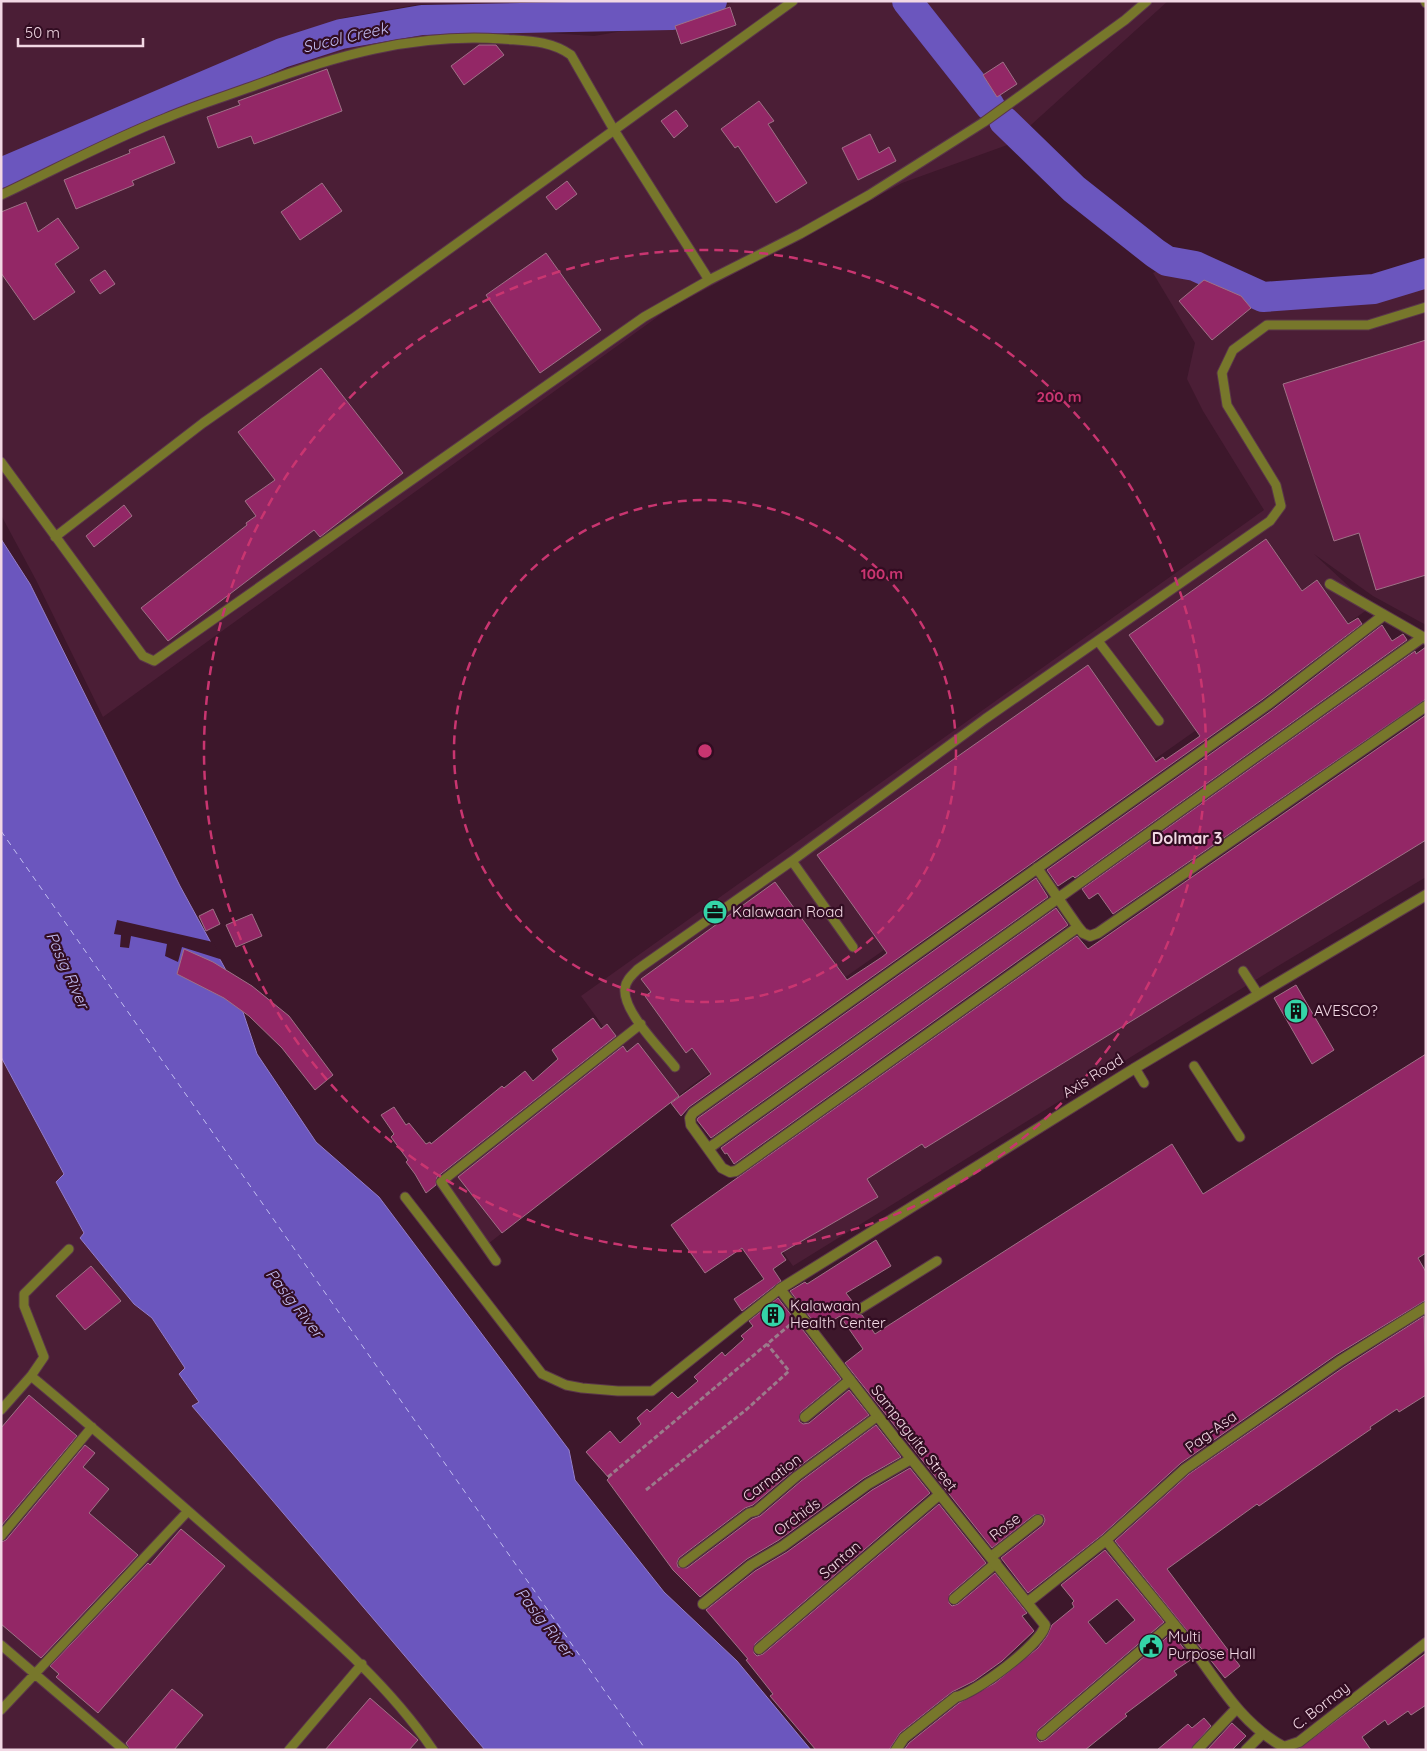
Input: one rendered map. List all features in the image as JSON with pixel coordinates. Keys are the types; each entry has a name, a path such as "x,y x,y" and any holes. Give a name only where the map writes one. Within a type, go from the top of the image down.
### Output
{"street":[{"path":"709,1148 1424,638 1330,584"},
{"path":"1078,927 736,1171 730,1172 722,1168 691,1125 690,1118 693,1113 1260,711 1384,615"},
{"path":"1037,868 1083,933 1090,936 1098,933 1426,706"},
{"name":"Axis Road","path":"780,1289 1135,1068 1426,895"},
{"name":"Sampaguita Street","path":"780,1289 911,1458 1028,1602 1044,1625 1041,1635 978,1687 965,1696 956,1697 917,1727 904,1738 896,1750"},
{"name":"Pag-Asa","path":"1028,1602 1106,1540 1186,1469 1340,1361 1426,1307"},
{"path":"805,1416 850,1380"},
{"name":"Orchids","path":"703,1604 751,1565 783,1546 868,1484 911,1458"},
{"name":"Santan","path":"759,1649 940,1494"},
{"name":"Rose","path":"954,1599 993,1560 1038,1520"},
{"name":"C. Bornay","path":"1106,1540 1173,1623 1225,1696 1262,1734 1284,1747 1299,1742 1426,1643"},
{"path":"1042,1735 1173,1623"},
{"path":"1197,1750 1237,1708"},
{"path":"1246,1750 1262,1734"}],"lane":[{"path":"55,537 203,423 793,1"},
{"path":"1,462 143,656 154,661 160,659 644,317 709,280 826,219 975,128 1125,20 1147,1"},
{"path":"1,195 165,118 314,64 392,44 478,38 543,42 561,48 571,55 614,130 709,280"},
{"path":"675,1067 626,1002 625,988 629,978 638,969 792,861 986,719 1270,521 1281,506 1276,484 1227,405 1222,372 1233,350 1267,325 1368,325 1426,307"},
{"path":"1098,641 1159,722"},
{"path":"792,861 853,947"},
{"path":"1242,971 1258,994"},
{"path":"496,1261 442,1182 641,1024"},
{"path":"1194,1066 1240,1137"},
{"path":"1135,1068 1144,1083"},
{"path":"405,1197 542,1374 566,1385 618,1391 652,1391 780,1289"},
{"path":"1,1410 31,1376 44,1357 24,1306 24,1294 69,1249"},
{"path":"860,1309 937,1261"},
{"path":"31,1376 92,1427 362,1664 417,1727 433,1750"},
{"name":"Carnation","path":"683,1563 749,1513 756,1511 797,1476 878,1416"},
{"path":"1,1536 92,1427"},
{"path":"1,1710 188,1511"},
{"path":"1,1645 124,1750"},
{"path":"289,1750 362,1664"}],"path":[{"path":"608,1477 801,1316"},
{"path":"646,1490 748,1409 789,1371 767,1344"}],"shaded area":[{"path":"1,1 620,1 585,4 421,4 342,18 1,160"},
{"path":"738,1 1168,1 1010,144 902,183 667,310 103,717 36,580 1,515 1,181 157,114 358,42 472,28 594,36 657,25"},
{"path":"1168,265 1283,300 1373,294 1426,278 1426,625 1373,596 1314,554 1371,607 695,1083 484,1247 436,1179 611,1037 581,996 1264,510 1203,411 1187,379 1195,343 1153,273"},
{"path":"1426,750 1426,877 1278,966 793,1266 741,1193"},
{"path":"1,1057 64,1174 56,1182 84,1234 80,1238 134,1304 152,1318 186,1369 179,1374 199,1402 193,1405 485,1750 1,1750"}],"water":[{"name":"Pasig River","path":"1,539 30,584 180,886 234,985 257,1054 316,1142 379,1197 569,1450 575,1480 664,1592 737,1661 811,1750 485,1750 192,1406 199,1402 179,1374 185,1368 152,1318 134,1304 80,1238 84,1233 56,1182 64,1174 1,1057"}],"pier":[{"path":"117,920 213,942 223,960 182,947 178,962 165,956 167,944 131,936 129,948 120,947 121,935 114,934"}],"building":[{"path":"730,7 736,25 681,44 675,26"},
{"path":"479,45 496,45 504,55 464,85 451,66"},
{"path":"1003,62 1017,84 997,97 983,75"},
{"path":"327,69 342,111 254,144 251,136 218,148 207,117 240,105 238,101"},
{"path":"759,101 774,121 768,124 807,183 776,203 738,146 735,148 721,129"},
{"path":"676,110 688,126 674,138 661,121"},
{"path":"870,134 879,153 889,147 896,161 858,180 842,148"},
{"path":"164,136 175,163 132,181 134,185 76,209 64,180 130,153 129,150"},
{"path":"567,181 577,194 556,210 546,197"},
{"path":"322,183 342,211 300,240 281,212"},
{"path":"26,202 38,232 58,218 79,248 55,264 75,292 34,320 1,273 1,212"},
{"path":"546,253 601,330 540,373 486,295"},
{"path":"105,270 115,284 100,294 90,280"},
{"path":"1204,280 1241,296 1251,308 1212,340 1179,301"},
{"path":"1426,340 1426,575 1376,590 1359,533 1334,541 1283,384"},
{"path":"321,368 403,473 320,537 314,530 168,641 141,608 247,525 246,523 256,516 245,501 275,480 238,432"},
{"path":"124,505 132,516 94,547 86,536"},
{"path":"1266,539 1302,591 1317,580 1348,624 1358,618 1362,624 1263,699 689,1107 681,1116 671,1103 711,1074 692,1048 686,1053 645,996 651,992 641,979 775,882 847,980 882,957 887,953 817,855 1088,665 1156,762 1163,757 1165,760 1200,736 1129,635"},
{"path":"1382,625 1392,641 1403,634 1407,640 1075,878 1073,876 1058,886 1047,870 1271,711"},
{"path":"1426,647 1426,699 1113,914 1098,893 1089,899 1082,889 1415,651 1416,654"},
{"path":"1426,715 1426,840 925,1148 922,1144 867,1179 878,1197 781,1253 786,1260 773,1269 781,1281 742,1311 734,1299 764,1279 742,1248 705,1273 671,1225 1077,936 1088,949"},
{"path":"1036,878 1048,897 711,1138 697,1120 698,1118"},
{"path":"1056,908 1068,925 734,1164 727,1153 725,1154 721,1148"},
{"path":"213,909 220,924 206,931 199,916"},
{"path":"252,914 262,936 236,947 226,925"},
{"path":"184,949 213,962 252,986 289,1016 333,1075 315,1090 282,1048 249,1016 224,998 177,974"},
{"path":"1296,985 1334,1050 1312,1064 1274,998"},
{"path":"593,1018 601,1029 607,1024 616,1036 437,1177 436,1185 426,1193 406,1162 408,1160 391,1137 394,1134 381,1115 394,1107 406,1125 409,1123 426,1144 430,1142 431,1144 502,1086 504,1088 525,1071 533,1081 558,1059 552,1050"},
{"path":"638,1043 679,1096 502,1233 458,1177 623,1046 627,1052"},
{"path":"1426,1054 1426,1253 1418,1258 1426,1272 1426,1300 1336,1355 1181,1463 1102,1535 1028,1593 1001,1558 1043,1525 1045,1520 1043,1515 1034,1515 992,1548 845,1363 863,1349 840,1316 819,1329 790,1291 805,1282 807,1284 876,1240 891,1266 846,1293 855,1305 855,1313 862,1315 875,1334 1172,1144 1203,1194"},
{"path":"91,1266 121,1301 85,1330 56,1296"},
{"path":"778,1298 841,1379 801,1412 799,1421 803,1424 809,1423 849,1390 869,1415 793,1471 753,1505 745,1508 679,1558 678,1567 687,1568 752,1519 760,1516 801,1481 876,1425 901,1457 864,1478 779,1540 747,1559 700,1597 673,1570 607,1480 609,1478 586,1452 610,1431 620,1443 641,1424 637,1418 647,1409 650,1412 672,1392 678,1398 698,1381 694,1377 722,1352 725,1356 744,1339 741,1336 753,1326 749,1321"},
{"path":"1424,1316 1426,1395 1399,1412 1397,1409 1370,1427 1371,1429 1259,1506 1257,1504 1167,1569 1240,1666 1225,1678 1115,1541 1189,1474 1344,1367"},
{"path":"29,1395 77,1436 1,1526 1,1428"},
{"path":"85,1445 95,1453 83,1467 109,1489 89,1513 138,1555 41,1658 1,1624 1,1542 6,1540"},
{"path":"910,1468 930,1493 755,1644 754,1653 757,1656 763,1654 939,1504 986,1563 950,1594 949,1603 952,1606 958,1604 995,1573 1027,1613 1022,1616 1034,1631 1002,1661 974,1681 952,1692 900,1733 889,1750 816,1750 770,1696 773,1694 746,1660 748,1659 706,1610 755,1571 787,1552 872,1490"},
{"path":"181,1529 225,1566 98,1713 56,1677 59,1674 50,1666 148,1563 150,1565"},
{"path":"1105,1550 1164,1622 1038,1730 1037,1739 1040,1742 1046,1740 1172,1633 1192,1659 1174,1671 1177,1675 1125,1714 1127,1716 1085,1750 904,1750 909,1743 959,1703 995,1683 1038,1648 1052,1625 1074,1607 1072,1603 1074,1601 1061,1585","holes":["1117,1599 1135,1620 1106,1644 1088,1622"]},
{"path":"1426,1653 1426,1705 1411,1715 1408,1711 1388,1725 1385,1720 1362,1737 1371,1750 1297,1750"},
{"path":"172,1689 203,1715 174,1750 130,1750 126,1743"},
{"path":"370,1698 418,1740 409,1750 325,1750"},
{"path":"1204,1718 1211,1726 1190,1750 1157,1750 1188,1724 1192,1728"},
{"path":"1232,1723 1246,1736 1232,1750 1207,1750"}],"waterway":[{"name":"Sucol Creek","path":"1,173 282,53 341,34 422,20 672,15 712,1"},
{"path":"907,1 990,106"},
{"path":"1004,121 1074,189 1155,253 1167,261 1195,266 1263,297 1374,289 1426,273"}],"ferry route":[{"path":"1,831 646,1750"}],"place":[{"name":"Kalawaan Road","path":"715,912"},
{"name":"AVESCO?","path":"1296,1011"},
{"name":"Kalawaan Health Center","path":"773,1315"},
{"name":"Multi Purpose Hall","path":"1151,1646"}],"district":[{"name":"Dolmar 3","path":"1187,838"}]}
